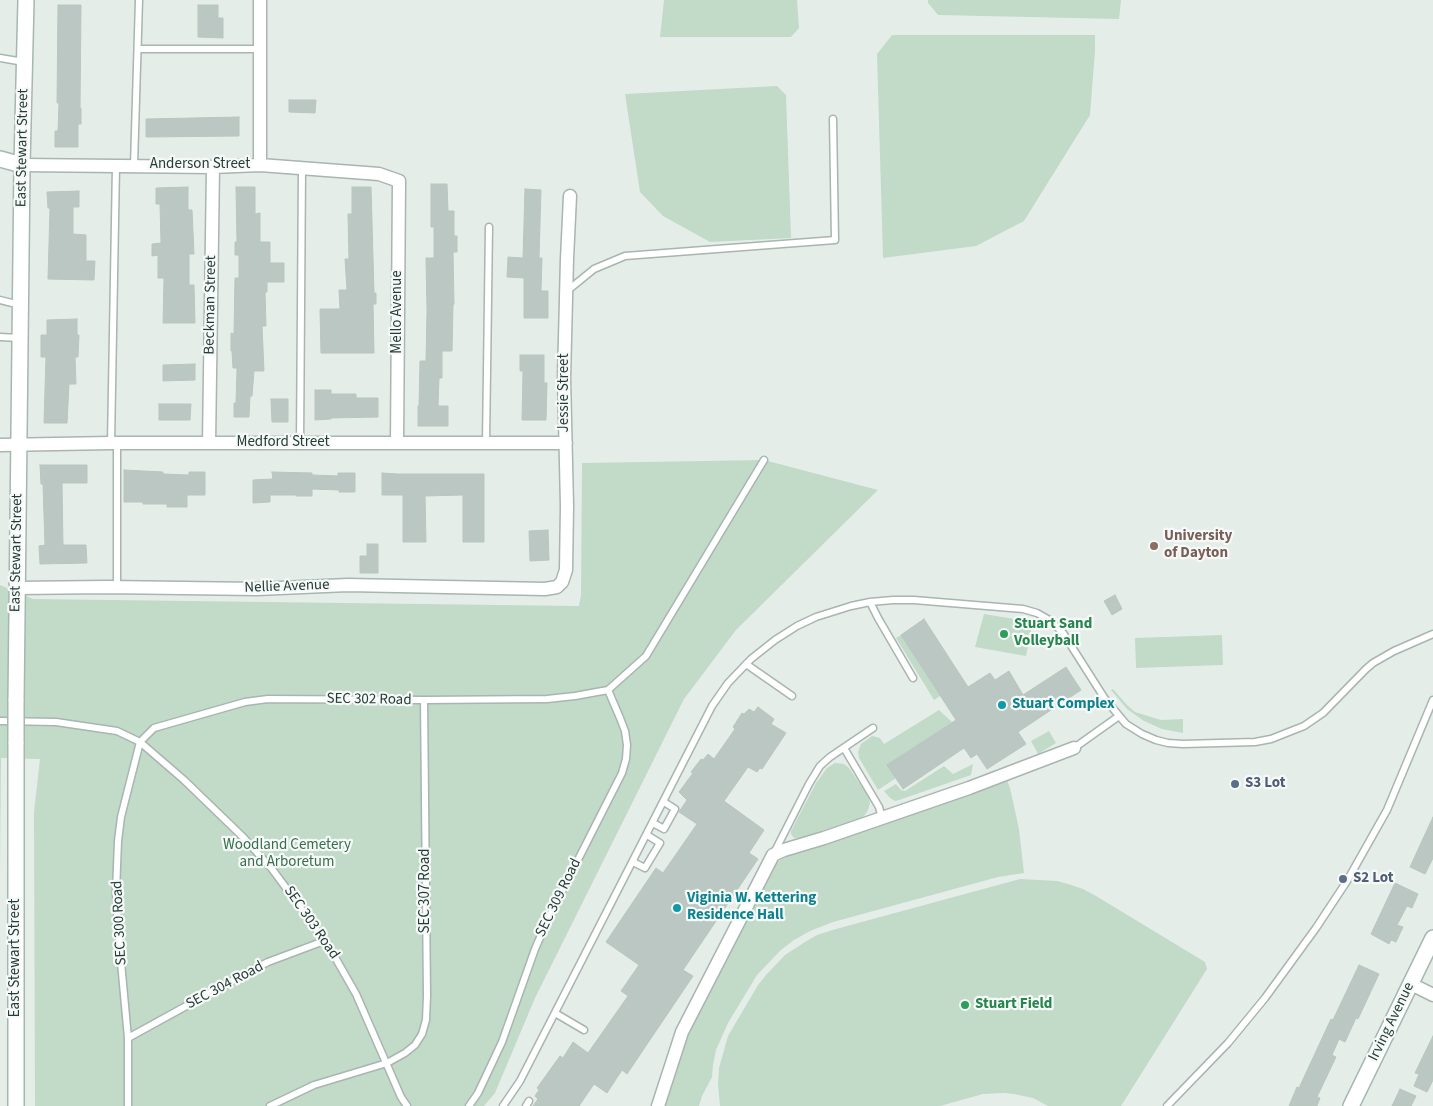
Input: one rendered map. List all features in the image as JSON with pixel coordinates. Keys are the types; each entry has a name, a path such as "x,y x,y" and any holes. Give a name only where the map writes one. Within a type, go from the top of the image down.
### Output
{"main road":[{"name":"East Stewart Street","path":"16,1106 16,588 26,0"},
{"name":"Anderson Street","path":"0,159 22,165"},
{"name":"Irving Avenue","path":"1351,1106 1433,938"}],"street":[{"path":"260,0 260,165"},
{"name":"Anderson Street","path":"22,165 213,167 260,165 379,174 399,181"},
{"name":"Beckman Street","path":"209,443 213,167"},
{"name":"Mello Avenue","path":"397,443 399,181"},
{"name":"Jessie Street","path":"557,587 562,582 566,570 567,506 564,378 570,196"},
{"name":"Medford Street","path":"0,445 114,443 566,443"},
{"name":"Nellie Avenue","path":"16,588 257,589 348,585 545,589 557,587"},
{"path":"658,1106 682,1032 773,855 978,785 1074,748"},
{"path":"1411,984 1433,995"}],"lane":[{"path":"134,165 139,0"},
{"path":"138,49 260,49"},
{"path":"0,58 24,62"},
{"path":"566,292 594,269 625,256 835,240 833,119"},
{"path":"116,166 114,443 117,587"},
{"path":"300,443 302,169"},
{"path":"486,443 488,227"},
{"path":"0,300 21,305"},
{"path":"0,337 20,338"},
{"path":"608,690 646,656 764,460"},
{"path":"504,1106 520,1081 712,706 728,683 746,664 775,640 797,626 816,617 851,606 893,600 1023,608 1052,621 1063,633 1094,683 1126,724 1138,732 1168,743 1251,743 1271,739 1304,726 1318,717 1373,663 1394,651 1433,634"},
{"path":"870,602 912,678"},
{"path":"746,664 792,696"},
{"name":"SEC 302 Road","path":"140,742 154,728 245,702 268,699 424,700 554,698 608,690"},
{"name":"SEC 309 Road","path":"469,1106 478,1093 502,1042 549,917 622,773 626,759 625,731 608,690"},
{"name":"SEC 307 Road","path":"270,1106 314,1085 387,1063 405,1053 422,1034 426,1020 427,987 424,700"},
{"path":"1167,1106 1228,1043 1265,998 1316,928 1347,881 1387,810 1433,700"},
{"path":"1074,748 1119,716"},
{"name":"SEC 303 Road","path":"0,720 56,722 117,731 140,742 184,780 244,838 272,869 305,912 336,958 356,994 387,1063"},
{"path":"773,855 816,771 830,757 873,728"},
{"name":"SEC 300 Road","path":"128,1106 128,1038 116,892 121,817 140,742"},
{"path":"844,748 879,807 882,818"},
{"path":"653,822 664,829 675,809 664,802"},
{"path":"633,862 645,868 660,843 646,835"},
{"name":"SEC 304 Road","path":"128,1038 248,972 273,960 324,941"},
{"path":"555,1013 584,1030"},
{"path":"387,1063 401,1097 407,1106"}],"green space":[{"path":"664,0 797,0 799,28 791,37 660,37"},
{"path":"928,0 1121,0 1119,19 938,15 928,3"},
{"path":"892,35 1095,35 1090,115 1024,221 976,246 883,258 877,54"},
{"path":"777,86 786,95 791,238 710,242 663,216 640,192 625,94"},
{"name":"Woodland Cemetery and Arboretum","path":"764,460 878,490 736,630 684,699 535,998 495,1093 484,1106 35,1106 34,812 40,759 1,758 0,876 0,585 33,599 579,606 581,595 582,463"},
{"name":"Stuart Sand Volleyball","path":"984,614 1033,622 1026,656 975,647"},
{"path":"901,635 940,696 934,700 896,638"},
{"path":"1222,635 1223,665 1136,668 1135,638"},
{"path":"1113,689 1135,712 1161,720 1183,719 1183,733 1162,729 1144,721 1127,709 1111,690"},
{"path":"939,710 952,722 888,765 896,778 878,790 859,758 858,752 861,744 872,736 880,738 884,744"},
{"path":"1049,731 1056,743 1038,754 1031,741"},
{"path":"835,763 844,764 849,768 868,796 870,803 868,810 860,818 800,838 794,838 791,831 816,783 827,768"},
{"path":"973,764 971,775 899,800 895,801 890,798 884,791 896,784 901,790 905,791 944,766 953,774"},
{"path":"1007,780 1019,829 1024,873 998,877 833,922 794,940 781,950 757,975 728,1023 716,1050 712,1077 699,1106 664,1106 691,1028 775,865 779,861 792,854"},
{"name":"Stuart Field","path":"1020,879 1057,881 1083,889 1205,962 1207,969 1121,1106 1048,1106 1033,1098 1004,1093 983,1094 940,1106 720,1106 719,1068 728,1036 758,985 785,955 817,935"}],"building":[{"path":"58,5 81,5 81,124 78,124 78,147 55,147 55,131 58,131 59,103 57,103"},
{"path":"198,5 218,5 218,18 223,18 223,38 198,37"},
{"path":"289,100 316,100 315,113 289,112"},
{"path":"239,117 239,136 146,137 146,119"},
{"path":"431,184 447,184 448,211 454,211 454,236 457,236 457,252 453,252 454,304 452,351 442,351 442,378 439,378 438,406 448,406 448,426 418,426 420,361 426,361 426,258 434,258 434,227 431,227"},
{"path":"188,187 188,210 192,210 194,254 189,254 189,285 194,285 195,323 163,323 164,278 158,278 158,255 152,256 152,244 161,243 160,204 156,204 156,188"},
{"path":"236,187 255,187 255,214 260,213 260,242 270,242 270,263 284,263 284,282 267,282 267,292 265,292 266,326 262,326 264,371 254,371 249,417 234,417 237,368 233,368 231,333 234,334 235,278 239,278 239,255 235,255 235,242 237,242"},
{"path":"352,187 371,187 374,293 376,293 376,304 373,304 374,353 321,353 320,309 340,309 339,290 347,290 345,259 349,259 348,214 352,214"},
{"path":"525,189 541,190 539,258 542,258 541,291 548,291 548,318 524,318 524,278 507,277 508,257 523,258"},
{"path":"79,191 79,207 73,207 73,234 86,235 86,261 95,261 94,280 48,279 50,208 48,208 47,192"},
{"path":"77,319 77,335 79,335 78,357 75,357 76,384 69,384 67,423 44,423 46,357 41,357 41,335 47,335 47,320"},
{"path":"520,355 544,355 544,383 547,383 546,420 522,420 523,371 520,371"},
{"path":"195,364 195,380 163,381 163,365"},
{"path":"315,390 331,390 331,394 356,394 356,398 378,398 378,417 315,420"},
{"path":"271,399 288,399 288,422 272,422"},
{"path":"159,404 191,404 190,420 159,420"},
{"path":"40,465 87,465 87,483 62,483 63,545 86,545 87,563 40,564 39,546 45,545 43,484 41,484"},
{"path":"124,470 189,475 189,472 205,472 205,495 187,495 187,507 167,507 167,504 124,502"},
{"path":"272,472 338,476 338,473 355,473 355,492 312,489 312,496 270,495 270,502 253,503 253,480 273,479"},
{"path":"382,473 484,474 484,542 463,542 463,495 425,496 426,542 403,542 403,495 382,495"},
{"path":"548,530 549,560 530,561 529,531"},
{"path":"367,544 378,544 378,573 360,573 360,556 367,556"},
{"path":"1115,595 1122,609 1112,615 1104,601"},
{"name":"Stuart Complex","path":"924,619 968,687 990,673 995,680 1009,671 1023,695 1066,667 1081,690 1018,732 1026,744 987,769 977,754 971,758 964,748 903,789 887,765 956,720 901,635"},
{"name":"Viginia W. Kettering Residence Hall","path":"758,707 774,719 771,724 786,733 762,769 760,768 757,772 748,767 724,801 764,830 749,853 758,859 683,970 693,976 627,1074 622,1070 607,1093 594,1084 579,1106 533,1106 538,1099 535,1096 539,1090 537,1088 560,1056 563,1058 573,1042 588,1053 628,996 621,991 639,965 606,942 656,868 663,873 697,824 679,812 687,800 679,792 693,773 691,772 701,759 703,760 708,754 714,759 735,729 733,727 742,713 744,714 749,709 754,712"},
{"path":"1433,817 1433,858 1425,874 1410,867"},
{"path":"1395,883 1418,894 1412,908 1407,906 1397,925 1403,927 1396,942 1391,940 1389,944 1371,934"},
{"path":"1359,965 1379,974 1345,1042 1339,1039 1332,1055 1336,1057 1317,1097 1320,1098 1317,1106 1289,1106 1297,1087 1299,1088"},
{"path":"1433,1036 1433,1080 1427,1092 1414,1086 1419,1074 1415,1073"},
{"path":"1400,1089 1416,1096 1411,1106 1392,1106"}],"place":[{"name":"University of Dayton","path":"1154,546"},
{"name":"Stuart Sand Volleyball","path":"1004,634"},
{"name":"Stuart Complex","path":"1002,705"},
{"name":"S3 Lot","path":"1235,784"},
{"name":"S2 Lot","path":"1343,879"},
{"name":"Viginia W. Kettering Residence Hall","path":"677,908"},
{"name":"Stuart Field","path":"965,1005"}]}
